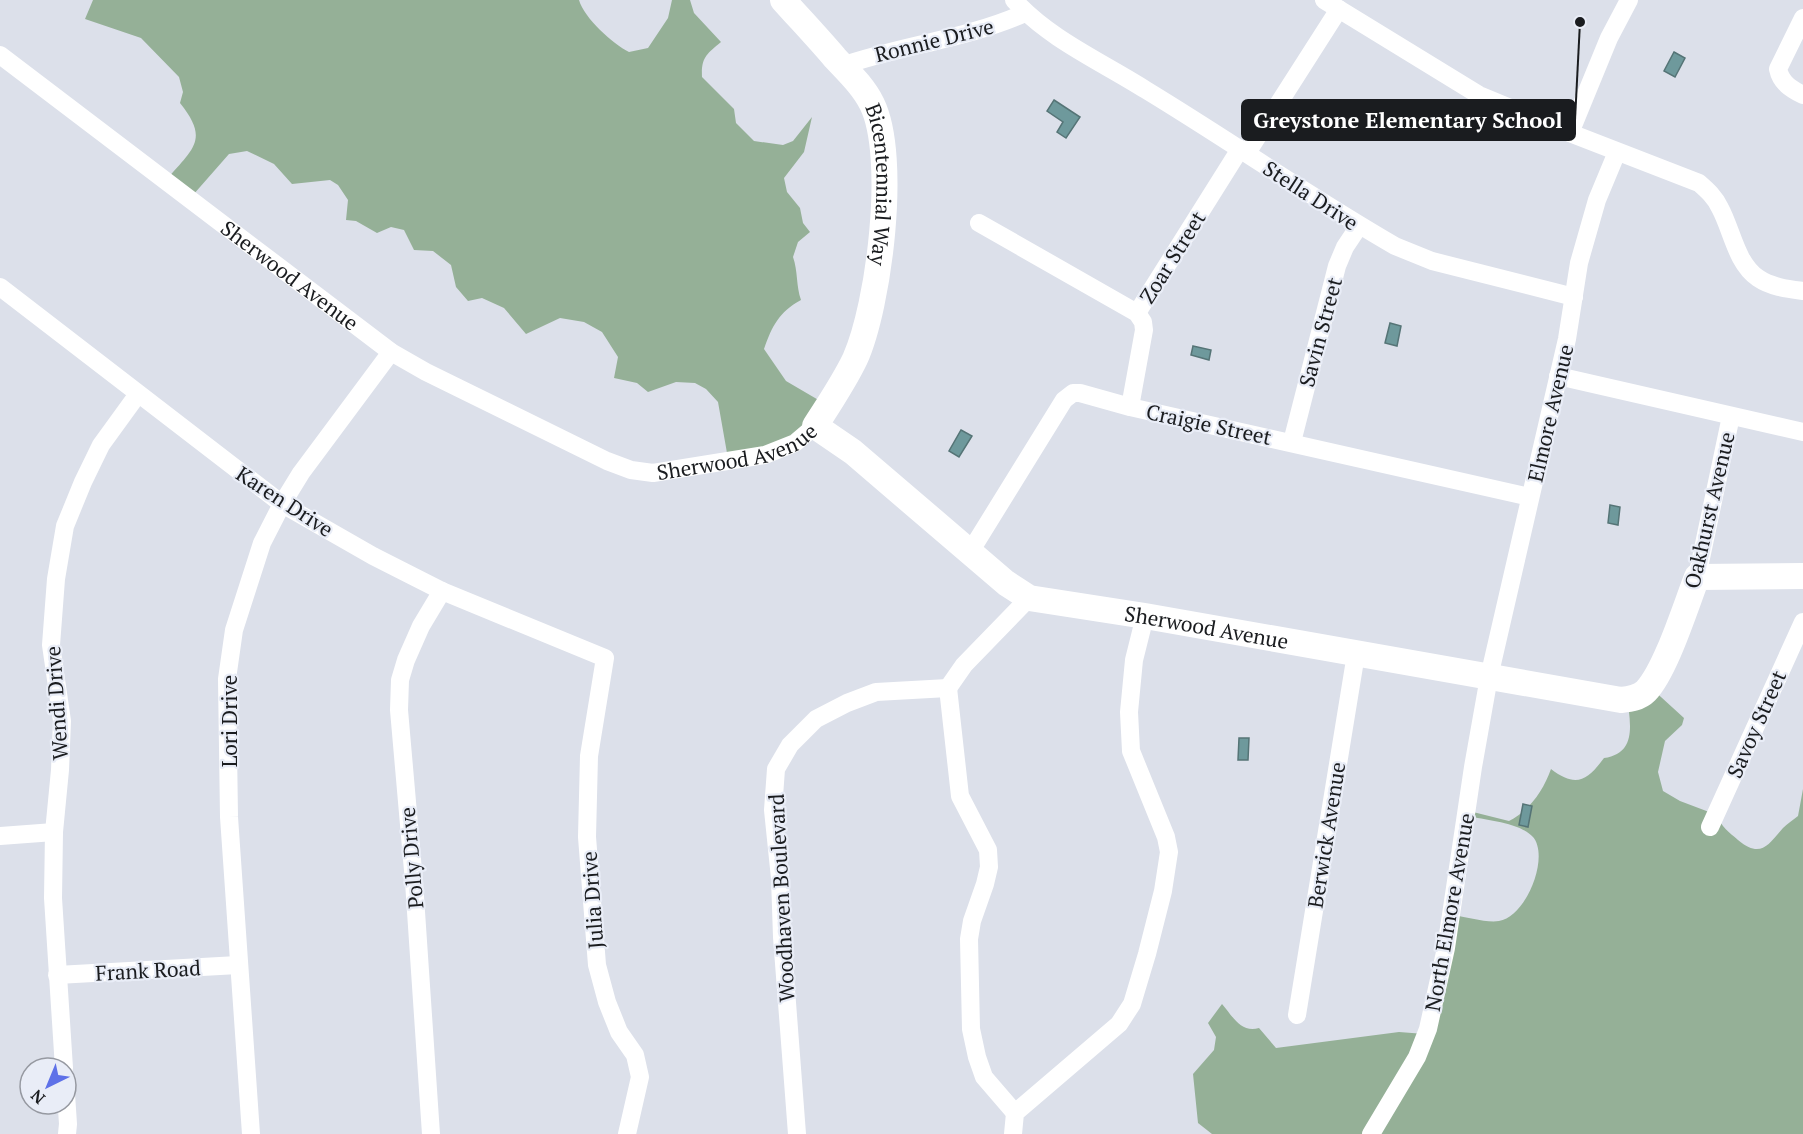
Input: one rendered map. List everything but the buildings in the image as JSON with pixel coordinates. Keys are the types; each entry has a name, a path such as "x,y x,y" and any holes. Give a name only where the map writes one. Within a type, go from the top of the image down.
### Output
{"street":[{"name":"Bicentennial Way","path":"783,0 860,85 871,102 882,137 884,206 882,244 872,297 855,358 815,426"},
{"path":"1570,134 1597,65 1629,0"},
{"path":"1332,5 1479,95 1570,134 1699,183 1710,193 1720,208 1742,259 1756,277 1775,286 1803,291"},
{"name":"Zoar Street","path":"1130,407 1144,330 1143,322 1137,313 1243,151 1332,5"},
{"name":"Ronnie Drive","path":"842,66 870,56 997,26 1020,7"},
{"name":"Stella Drive","path":"1020,7 1062,39 1359,226 1395,246 1418,256 1574,297"},
{"path":"1803,18 1778,69 1780,78 1789,88 1803,95"},
{"name":"Sherwood Avenue","path":"0,55 392,352 426,372 607,461 631,470 653,473 765,455 795,443 815,426 853,452 1006,584 1029,598 1145,616 1621,700 1636,698"},
{"name":"Elmore Avenue","path":"1489,677 1567,339 1579,263 1597,200 1617,152"},
{"path":"979,223 1137,313"},
{"name":"Savin Street","path":"1292,442 1337,266 1345,247 1359,226"},
{"name":"Karen Drive","path":"3,295 282,504 442,591 605,658"},
{"name":"Lori Drive","path":"251,1134 229,817 227,679 234,630 262,543 282,504 302,473 392,352"},
{"path":"1558,376 1803,432"},
{"name":"Craigie Street","path":"970,552 1064,400 1072,393 1530,497"},
{"name":"Wendi Drive","path":"63,1056 53,898 54,832 62,721 51,645 56,579 65,526 101,445 138,394"},
{"name":"Oakhurst Avenue","path":"1636,698 1646,691 1664,662 1697,577 1731,416"},
{"path":"1697,577 1803,576"},
{"name":"Polly Drive","path":"431,1134 414,882 399,710 400,680 406,660 421,626 442,591"},
{"path":"1015,1113 984,1077 971,1029 969,939 972,921 985,884 988,850 960,796 948,688 964,665 1029,598"},
{"path":"1013,1134 1015,1113 1119,1024 1132,1004 1147,954 1163,891 1169,852 1166,837 1131,751 1129,712 1134,660 1145,616"},
{"name":"Savoy Street","path":"1710,827 1803,622"},
{"name":"Berwick Avenue","path":"1297,1015 1356,654"},
{"name":"Julia Drive","path":"605,658 589,756 587,837 597,965 607,1002 619,1032 634,1055 640,1077 627,1134"},
{"name":"North Elmore Avenue","path":"1371,1134 1417,1057 1428,1029 1446,948 1489,677"},
{"name":"Woodhaven Boulevard","path":"797,1134 774,810 776,769 790,745 816,719 847,703 876,692 948,688"},
{"path":"0,836 54,832"},
{"name":"Frank Road","path":"57,975 238,965"},
{"path":"66,1134 67,1116"}],"shaded area":[{"path":"93,0 579,0 587,15 600,30 629,52 648,48 668,18 672,0 690,0 694,13 721,42 706,56 702,77 734,109 736,123 754,141 783,145 793,141 812,117 804,152 784,178 787,192 800,208 803,223 810,232 798,242 793,257 801,300 787,309 777,320 764,349 786,381 827,405 799,438 758,450 727,453 718,402 706,389 695,383 676,382 648,392 637,383 614,378 618,357 602,332 584,322 560,318 526,334 504,308 482,298 468,301 456,287 451,265 433,251 414,250 404,230 391,227 377,233 356,221 346,220 348,200 338,185 330,180 292,184 274,164 247,151 229,154 193,195 168,178 191,151 196,135 189,115 180,103 183,92 179,77 141,38 85,19"},
{"path":"1674,52 1685,58 1675,77 1664,71"},
{"path":"1054,100 1080,117 1066,138 1057,132 1063,122 1047,111"},
{"path":"1390,323 1401,326 1397,346 1385,343"},
{"path":"1193,346 1211,350 1209,360 1191,355"},
{"path":"961,430 972,436 959,457 949,451"},
{"path":"1610,505 1620,507 1618,525 1608,523"},
{"path":"1650,687 1684,718 1682,725 1665,741 1658,772 1663,791 1680,801 1717,815 1728,832 1746,846 1758,849 1764,848 1798,816 1803,789 1803,1134 1212,1134 1198,1123 1193,1074 1214,1050 1216,1037 1208,1023 1222,1004 1242,1026 1259,1028 1276,1048 1399,1032 1425,1034 1453,915 1483,921 1499,921 1509,917 1526,898 1537,871 1538,846 1528,832 1512,825 1468,816 1469,811 1509,821 1517,817 1535,799 1551,769 1567,779 1586,777 1604,758 1615,755 1627,743 1630,726 1627,696"},
{"path":"1239,738 1249,738 1248,760 1238,760"},
{"path":"1523,804 1532,806 1528,827 1519,825"}],"place":[{"name":"Greystone Elementary School","path":"1580,22"}]}
